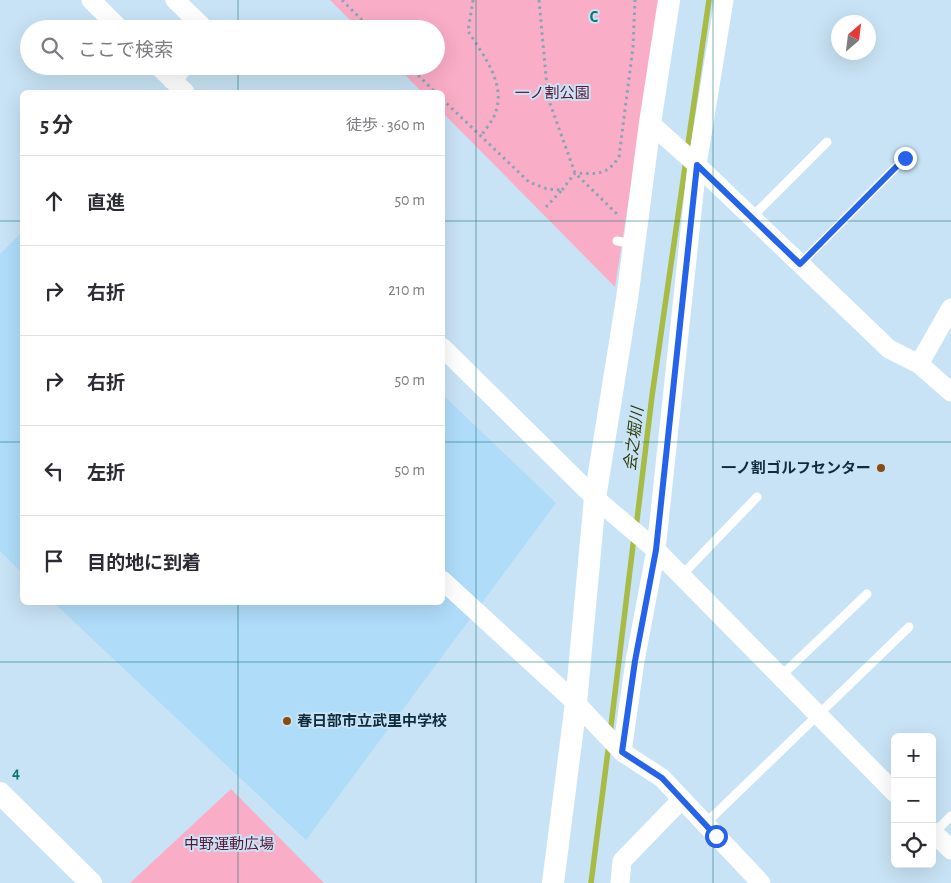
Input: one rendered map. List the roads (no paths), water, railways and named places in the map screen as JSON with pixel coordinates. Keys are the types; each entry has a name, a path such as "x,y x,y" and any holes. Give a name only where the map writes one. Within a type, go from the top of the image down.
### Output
{"street":[{"path":"91,0 111,20"},
{"path":"175,0 196,20"},
{"path":"553,883 576,703 595,498 627,299 626,242 650,123 668,0"},
{"path":"622,752 650,545 695,164 724,0"},
{"path":"650,123 889,349 919,364 951,392"},
{"path":"919,364 951,308"},
{"path":"445,350 595,498 650,545 891,788"},
{"path":"445,583 576,703 622,752 662,778 761,883"},
{"path":"0,793 91,883"},
{"path":"620,883 622,861 682,799"},
{"path":"936,835 951,850"}],"lane":[{"path":"752,218 827,142"},
{"path":"800,264 905,158"},
{"path":"681,576 757,497"},
{"path":"780,676 867,594"},
{"path":"705,824 909,627"},
{"path":"936,829 951,816"}],"waterway":[{"name":"会之堀川","path":"687,151 709,0"},
{"name":"会之堀川","path":"636,528 652,396 686,160"},
{"name":"会之堀川","path":"610,734 634,537"},
{"name":"会之堀川","path":"591,883 609,743"}],"place":[{"name":"一ノ割ゴルフセンター","path":"881,468"},
{"name":"春日部市立武里中学校","path":"287,721"}],"park label":[{"name":"一ノ割公園","path":"552,93"},
{"name":"中野運動広場","path":"229,844"}]}
